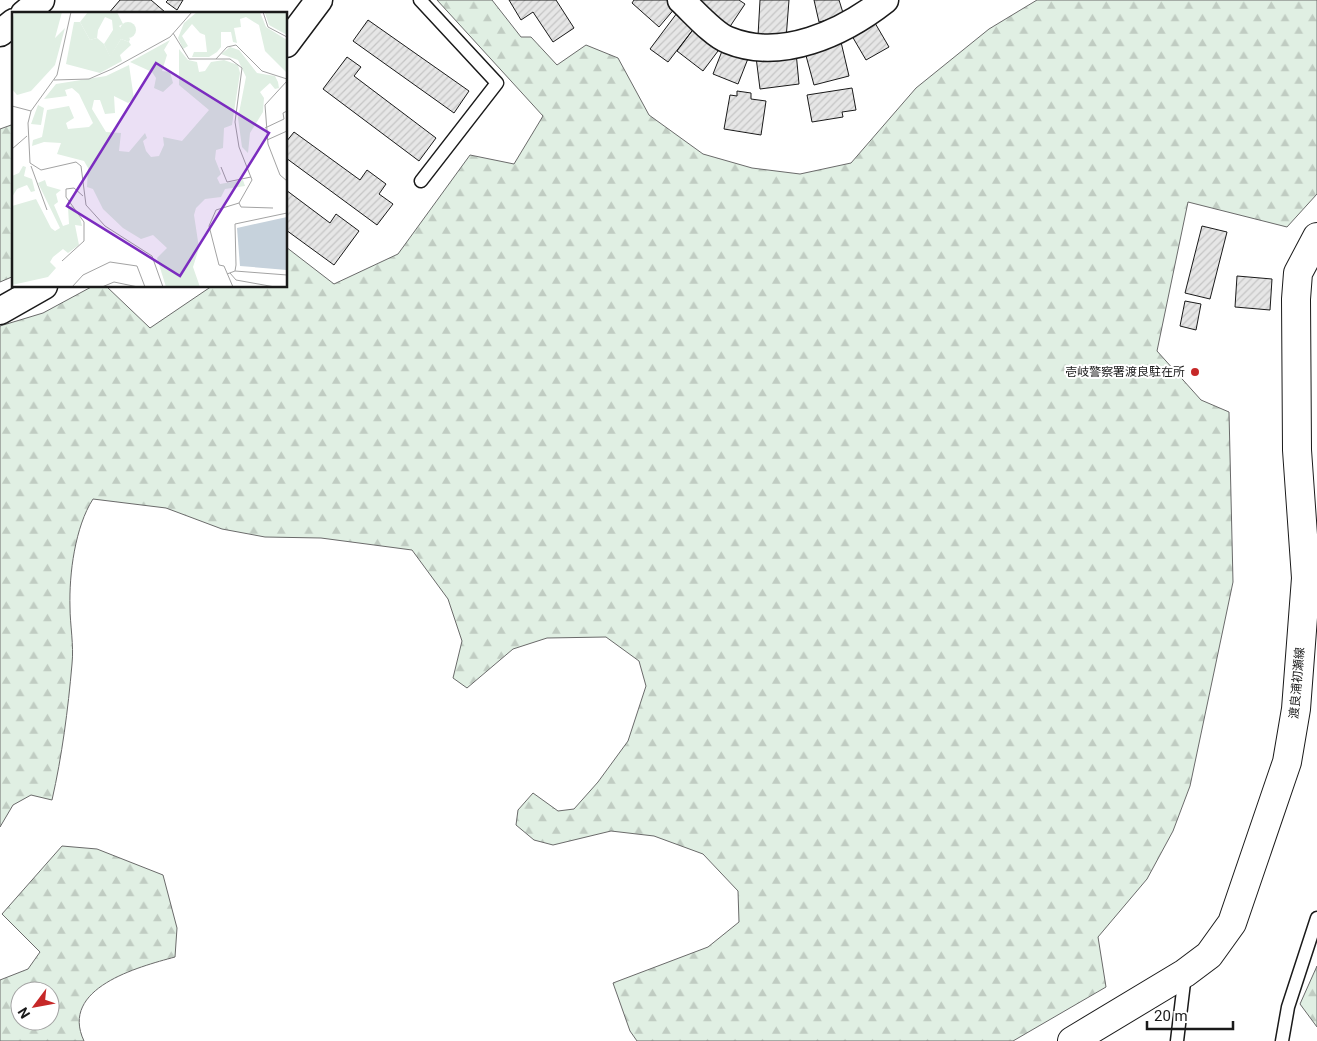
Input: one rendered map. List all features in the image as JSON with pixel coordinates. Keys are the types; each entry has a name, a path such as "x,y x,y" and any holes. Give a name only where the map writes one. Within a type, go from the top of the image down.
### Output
{"main road":[{"name":"渡良浦初瀬線","path":"1072,1041 1185,973 1209,955 1232,923 1288,762 1296,708 1306,578 1298,450 1296,299 1298,273 1317,237"}],"street":[{"path":"26,12 41,0"},
{"path":"288,41 320,0"},
{"path":"682,0 727,40 777,49 832,32 864,17 885,0"},
{"path":"0,33 12,24"},
{"path":"0,311 40,288"}],"lane":[{"path":"420,0 497,82 420,181"},
{"path":"1282,1041 1288,1007 1317,918"},
{"path":"1177,1041 1185,973"}],"green space":[{"path":"437,0 492,0 521,37 531,37 557,65 586,45 618,58 649,115 703,154 752,168 800,174 851,163 916,88 989,29 1037,0 1317,0 1317,194 1287,227 1188,202 1157,351 1201,400 1229,412 1233,582 1190,786 1173,831 1147,879 1098,937 1106,987 1013,1041 637,1041 630,1031 613,983 708,947 739,922 738,891 703,854 654,836 611,831 553,845 534,840 516,825 518,810 533,793 558,811 574,809 598,782 628,741 646,686 639,661 606,637 547,638 513,649 467,688 453,678 462,641 448,599 412,550 321,538 265,537 222,529 166,508 93,499 82,523 74,551 70,594 73,650 69,698 52,800 31,795 13,805 0,827 0,326 43,313 89,288 108,288 150,328 209,288 288,288 288,249 334,284 398,254 470,155 514,164 543,116"},
{"path":"12,125 12,277 0,282 0,129"},
{"path":"62,846 97,849 163,875 177,928 175,957 123,974 106,983 92,994 82,1007 79,1023 84,1041 0,1041 0,980 28,969 40,952 2,914"},
{"path":"1317,966 1317,1027 1300,1004"}],"building":[{"path":"120,0 151,0 165,12 110,12"},
{"path":"168,0 183,0 177,10 166,2"},
{"path":"509,0 556,0 574,28 553,42 533,12 521,20"},
{"path":"634,0 668,0 676,7 659,27 632,3"},
{"path":"698,0 739,0 745,4 729,28"},
{"path":"760,0 789,0 786,39 758,36"},
{"path":"814,0 839,0 844,16 819,22"},
{"path":"677,13 695,27 668,62 650,49"},
{"path":"368,20 469,91 454,113 353,41"},
{"path":"875,23 889,47 866,60 852,36"},
{"path":"695,27 721,47 703,71 677,51"},
{"path":"841,42 849,76 814,85 805,52"},
{"path":"724,46 749,56 738,84 713,74"},
{"path":"796,52 799,84 760,89 756,57"},
{"path":"347,57 361,67 354,76 436,138 419,161 323,89"},
{"path":"852,88 856,110 842,112 843,117 812,122 807,95"},
{"path":"737,91 751,93 751,99 766,101 761,135 724,129 730,95 737,96"},
{"path":"294,132 360,180 367,170 386,184 379,194 393,204 377,225 288,159 288,140"},
{"path":"288,192 330,223 336,214 359,231 334,265 288,231"},
{"path":"1202,226 1227,232 1210,299 1185,293"},
{"path":"1237,276 1272,279 1270,310 1235,307"},
{"path":"1185,301 1201,304 1196,330 1180,326"}],"place":[{"name":"壱岐警察署渡良駐在所","path":"1195,372"}]}
